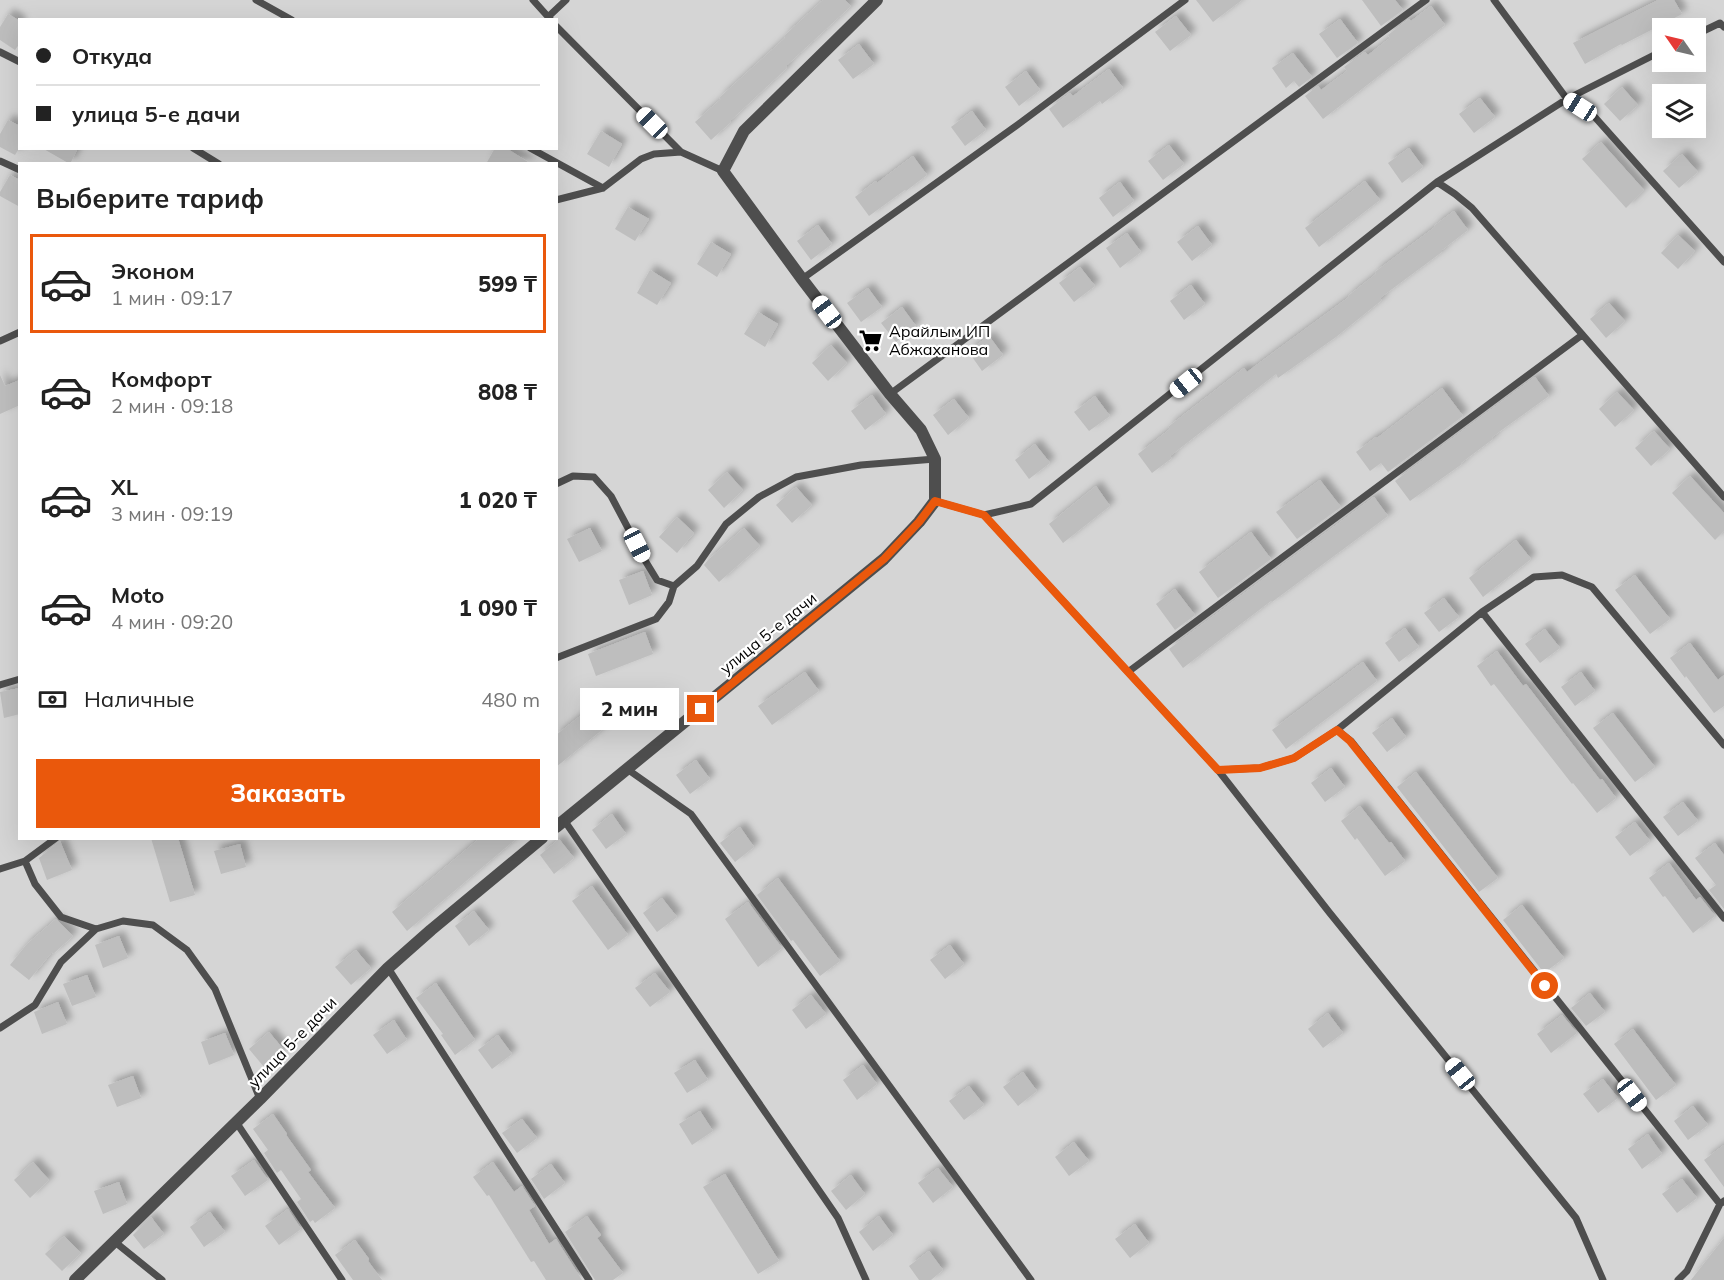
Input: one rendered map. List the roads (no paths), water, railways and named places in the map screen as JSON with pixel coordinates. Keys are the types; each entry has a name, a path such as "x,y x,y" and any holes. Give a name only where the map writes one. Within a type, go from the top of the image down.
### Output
{"street":[{"path":"878,0 744,131 723,171 802,279 890,394 921,430 934,459 935,501"},
{"name":"улица 5-е дачи","path":"560,823 884,559 919,522 935,501"},
{"name":"улица 5-е дачи","path":"75,1280 260,1099 388,968 540,840"}],"lane":[{"path":"256,0 288,18"},
{"path":"533,0 550,18 566,0"},
{"path":"802,279 1020,123 1185,0"},
{"path":"890,394 1426,0"},
{"path":"1494,0 1568,99 1593,115 1724,262"},
{"path":"1706,31 1723,24"},
{"path":"558,28 681,152 723,171"},
{"path":"0,52 18,61"},
{"path":"935,501 984,515 1031,504 1437,182 1568,99 1652,56"},
{"path":"196,150 216,162"},
{"path":"534,150 556,162"},
{"path":"558,199 603,188 641,159 654,154 681,152"},
{"path":"0,161 18,169"},
{"path":"558,163 603,188"},
{"path":"1437,182 1472,208 1724,497"},
{"path":"0,341 18,333"},
{"path":"1128,672 1582,334"},
{"path":"558,657 656,619 669,602 674,586 697,566 726,524 759,497 796,477 861,465 934,459"},
{"path":"558,483 573,476 594,477 611,495 657,580 674,586"},
{"path":"984,515 1218,770 1576,1218 1604,1280"},
{"path":"1218,770 1260,768 1294,758 1337,730 1482,612 1534,577 1562,575 1592,587 1724,745"},
{"path":"1482,612 1724,918"},
{"path":"0,685 18,680"},
{"path":"1337,730 1350,741 1722,1202 1687,1271 1678,1280"},
{"path":"627,769 691,814 1031,1280"},
{"path":"560,823 838,1218 866,1280"},
{"path":"0,869 25,861 53,840"},
{"path":"25,861 34,884 61,916 96,929"},
{"path":"0,1028 35,1005 61,962 96,929 123,921 153,926 187,950 215,989 260,1099"},
{"path":"388,968 589,1280"},
{"path":"236,1122 342,1280"},
{"path":"115,1242 162,1280"}],"place":[{"name":"Арайлым ИП Абжаханова","path":"871,340"}]}
